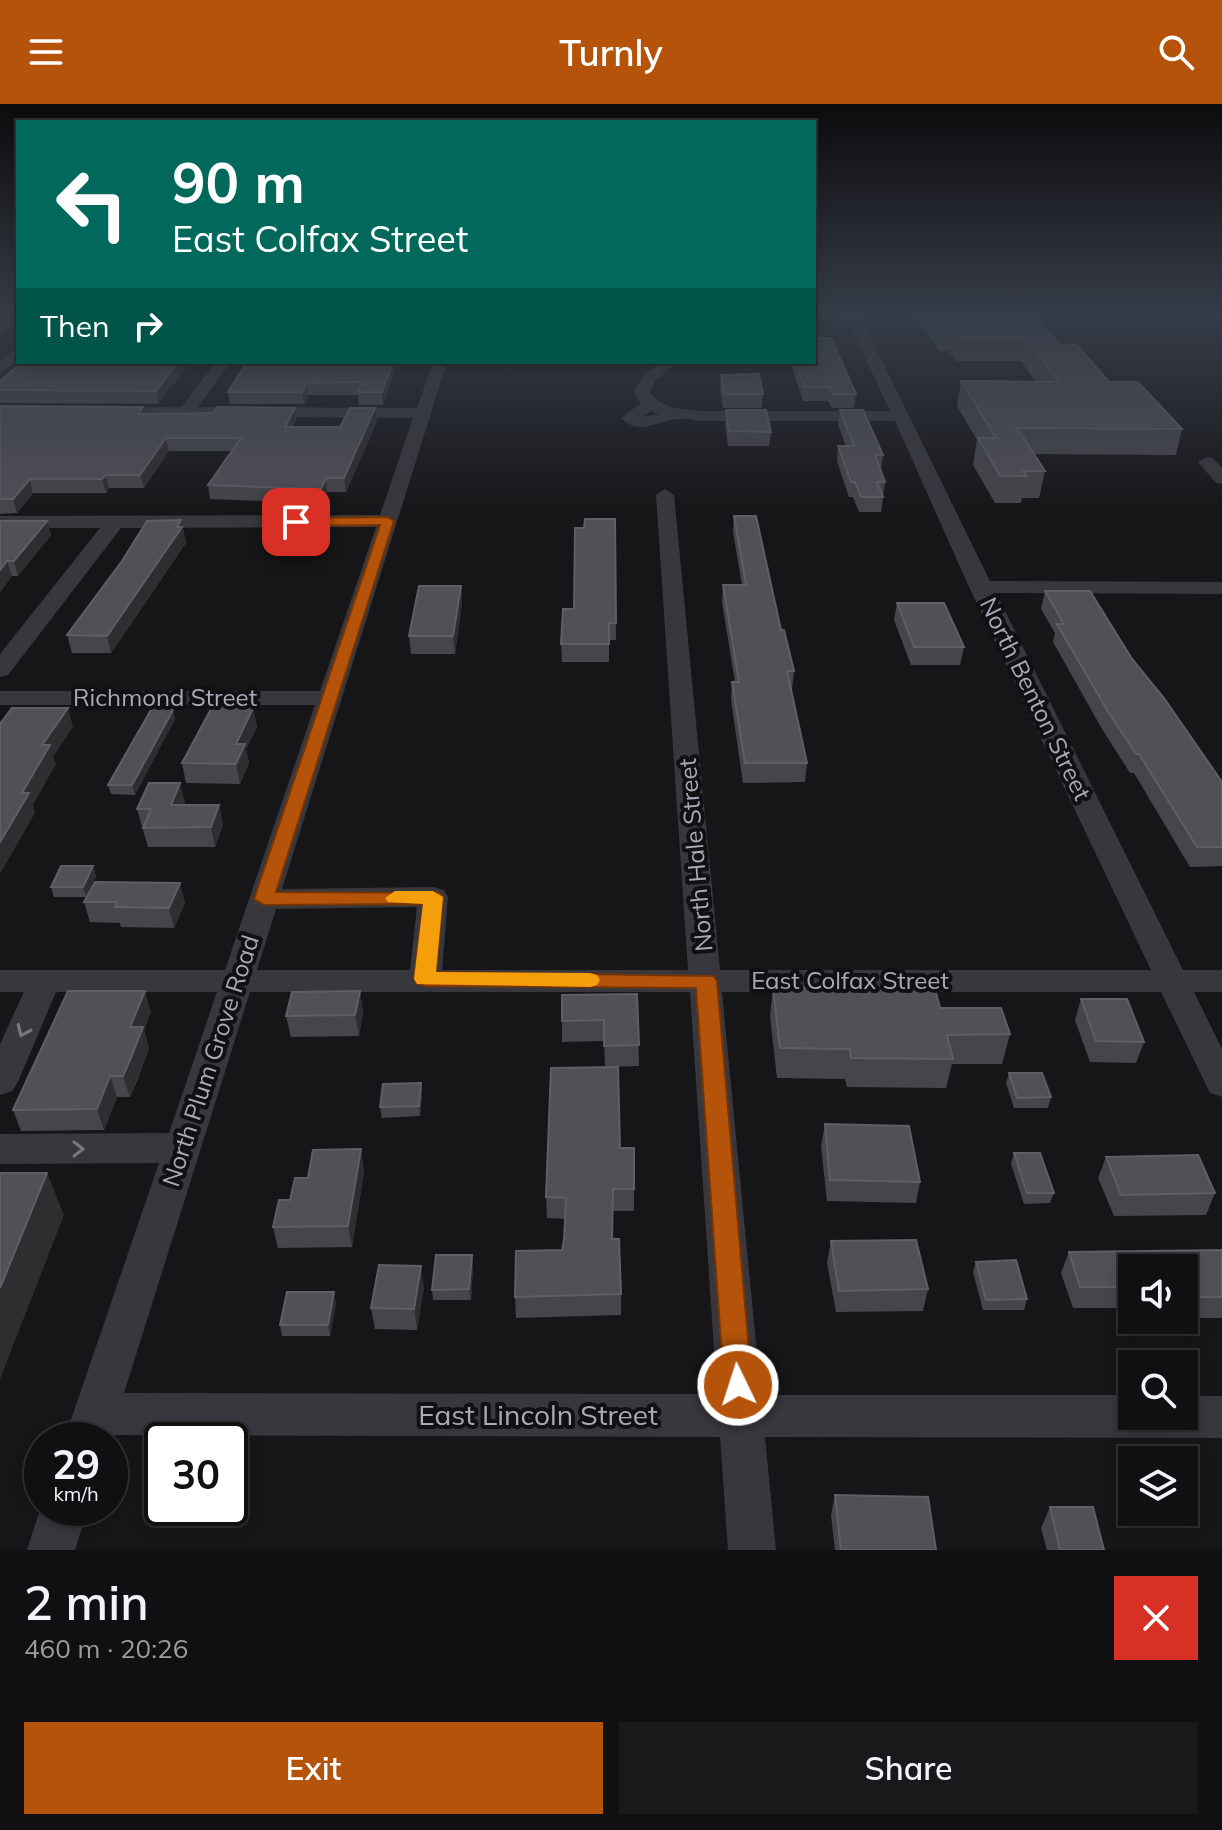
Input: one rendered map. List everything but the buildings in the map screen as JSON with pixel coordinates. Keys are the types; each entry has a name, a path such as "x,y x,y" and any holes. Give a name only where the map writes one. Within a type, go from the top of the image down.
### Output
{"street":[{"path":"186,411 210,379"},
{"name":"North Plum Grove Road","path":"93,1422 434,379"},
{"path":"648,379 642,392 650,405 674,413 899,416"},
{"name":"North Benton Street","path":"882,379 934,481 980,587 1222,1084"},
{"path":"650,405 629,418 639,422 656,421 674,413"},
{"path":"93,411 423,413"},
{"path":"1207,462 1222,479"},
{"name":"North Hale Street","path":"665,495 752,1550"},
{"path":"0,522 387,521"},
{"path":"0,670 114,523"},
{"path":"980,587 1222,588"},
{"name":"Richmond Street","path":"0,698 330,698"},
{"path":"264,899 433,897 425,979"},
{"name":"East Colfax Street","path":"0,981 1222,981"},
{"path":"0,1082 45,981"},
{"path":"0,1149 182,1148"},
{"name":"East Lincoln Street","path":"128,1426 741,1416 1222,1417"},
{"path":"51,1550 58,1526"}],"slow traffic":[{"path":"395,898 433,897 425,979 590,980"}],"route":[{"path":"296,522 387,521 264,899 433,897 425,979 706,981 738,1385"}]}
